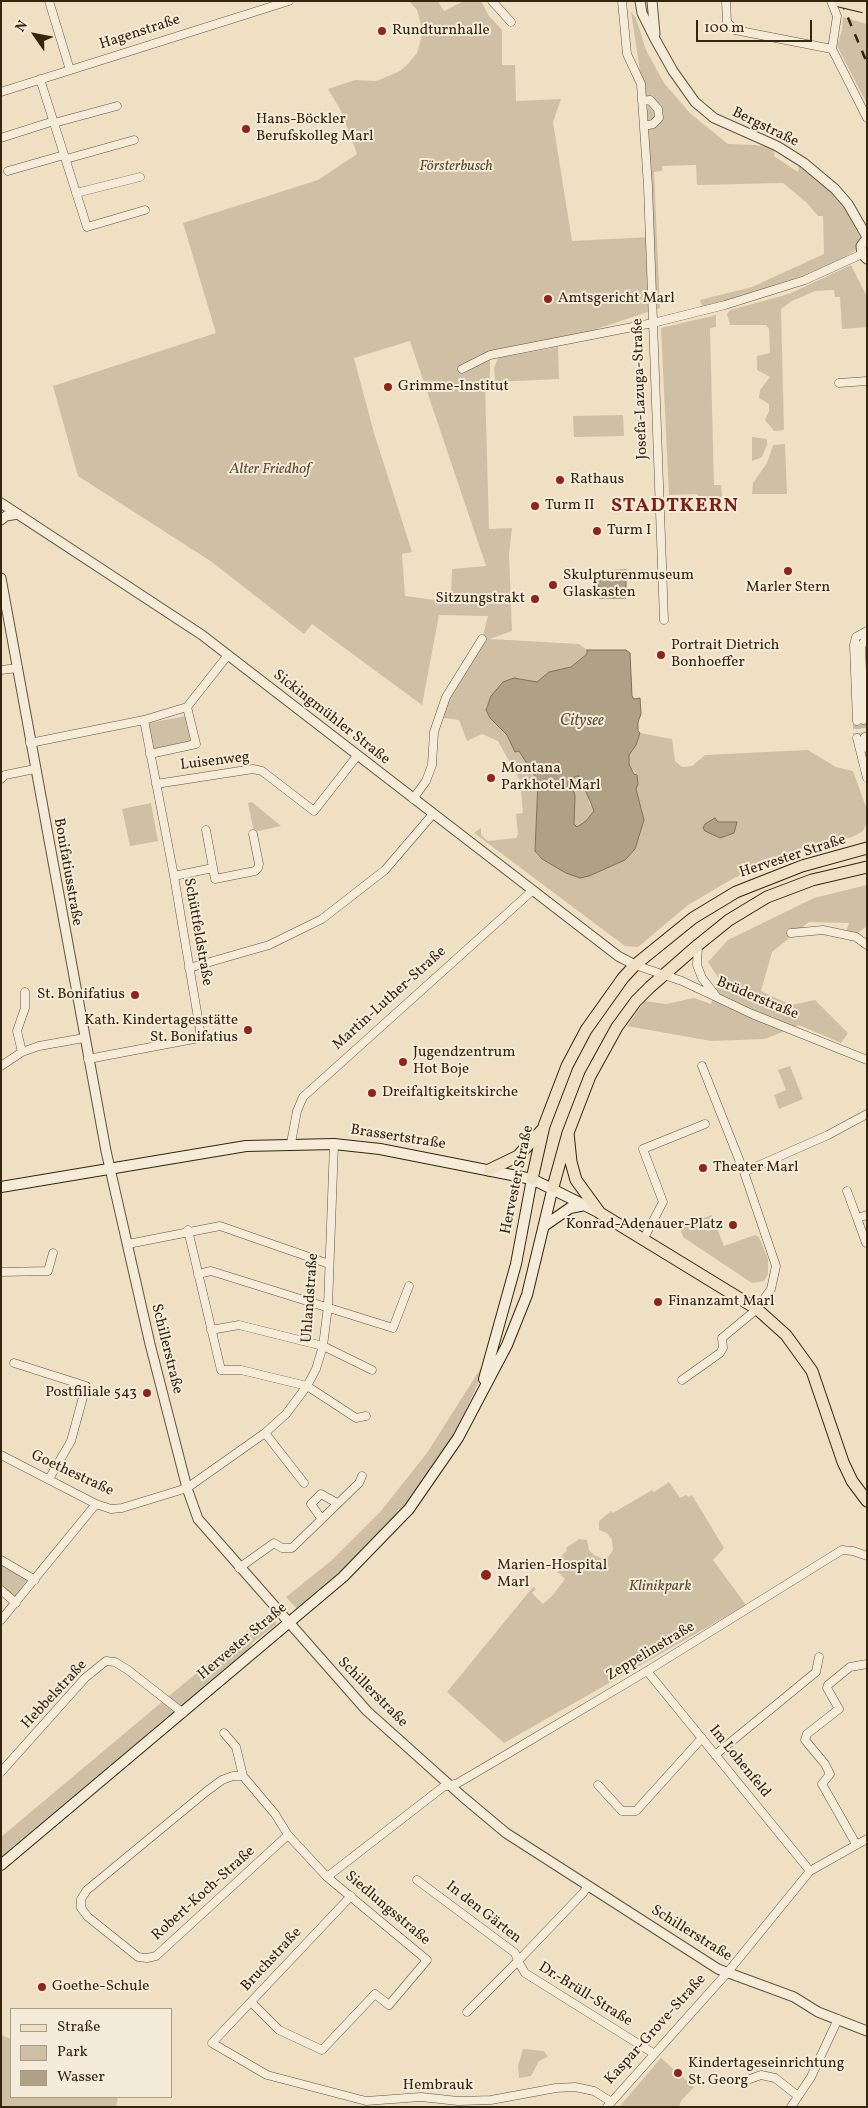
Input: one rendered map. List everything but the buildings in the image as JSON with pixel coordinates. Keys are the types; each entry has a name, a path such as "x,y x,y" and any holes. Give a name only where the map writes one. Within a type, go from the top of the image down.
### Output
{"main road":[{"path":"839,1 865,8"},
{"name":"Hervester Straße","path":"473,1413 494,1349 513,1273 544,1126 561,1080 576,1048 599,1011 635,964 693,918 736,892 802,866 867,848"},
{"name":"Hervester Straße","path":"1,1866 344,1577 398,1522 427,1485 473,1413 522,1309 568,1133 590,1076 601,1054 636,1001 662,975 698,944 729,920 766,897 812,880 867,867"},
{"path":"489,1170 518,1156 544,1126"},
{"path":"568,1133 571,1162 576,1180 600,1213"},
{"name":"Brassertstraße","path":"1,1187 226,1149 291,1144 334,1144 380,1149 532,1178 586,1205 644,1238 757,1310 786,1335 812,1371 843,1462 852,1481 867,1501"},
{"path":"544,1226 570,1208 586,1205"}],"street":[{"path":"49,1 70,70"},
{"name":"Hagenstraße","path":"1,92 289,1"},
{"path":"492,1 511,22"},
{"name":"Josefa-Lazuga-Straße","path":"622,1 627,54 641,84 644,126 664,620"},
{"name":"Bergstraße","path":"640,1 642,13 655,39 673,71 695,102 714,118 777,146 804,163 835,189 848,204 867,238 861,246 864,256"},
{"name":"Bergstraße","path":"652,1 655,39"},
{"path":"726,1 727,22 735,30 832,49"},
{"path":"831,1 837,16 832,49 849,78 867,118"},
{"path":"40,79 87,228 145,210"},
{"path":"642,100 650,100 658,109 659,118 653,124 644,126"},
{"path":"1,138 118,106"},
{"path":"8,171 134,140"},
{"path":"76,193 140,177"},
{"path":"462,369 490,355 653,323 725,305 805,280 864,256"},
{"path":"839,383 867,381"},
{"name":"Sickingmühler Straße","path":"1,503 176,617 228,655 532,891 618,956 635,964"},
{"path":"1,520 6,516 18,514"},
{"name":"Bonifatiusstraße","path":"1,578 84,1038 111,1169"},
{"path":"867,631 856,638 854,645 860,720 862,646 867,638"},
{"path":"413,799 426,781 432,765 434,732 446,697 482,639"},
{"path":"30,743 144,720 187,707 228,655"},
{"path":"1,670 18,668"},
{"path":"150,754 196,744 187,707"},
{"name":"Schüttfeldstraße","path":"88,1059 199,1038 200,1030 190,968 144,720"},
{"path":"867,748 861,738 867,778"},
{"name":"Luisenweg","path":"156,784 253,769 262,771 314,811 357,756"},
{"path":"1,778 5,775 35,770"},
{"path":"190,968 266,946 322,919 385,870 432,814"},
{"path":"206,830 215,879 258,868 253,834"},
{"path":"174,876 213,868"},
{"name":"Martin-Luther-Straße","path":"291,1144 297,1111 304,1097 532,891"},
{"path":"792,933 823,930 856,937 867,945"},
{"path":"698,944 697,965 702,978 718,998"},
{"name":"Brüderstraße","path":"635,964 867,1060"},
{"path":"22,1052 17,1031 26,1008 25,992"},
{"path":"1,1066 22,1052 39,1046 84,1038"},
{"path":"682,1380 720,1354 723,1348 722,1338 757,1310 771,1289 776,1266 744,1172 702,1066"},
{"path":"744,1172 828,1135 867,1114"},
{"path":"644,1238 663,1202 643,1149 705,1124"},
{"name":"Uhlandstraße","path":"188,1487 265,1433 286,1414 307,1386 316,1369 323,1346 328,1306 334,1144"},
{"name":"Schillerstraße","path":"111,1169 140,1302 194,1510 203,1528 367,1711 506,1832 727,1973 794,1997 818,2012 867,2031"},
{"path":"847,1191 866,1243"},
{"path":"857,1218 867,1215"},
{"path":"128,1244 188,1230 220,1226 329,1264"},
{"path":"188,1230 221,1370 241,1370 307,1386 356,1418 366,1416"},
{"path":"1,1272 48,1271 53,1253"},
{"path":"198,1274 211,1271 328,1306 393,1328 409,1286"},
{"path":"211,1330 239,1325 323,1346 372,1370"},
{"path":"14,1363 86,1386 71,1441 49,1479"},
{"path":"265,1433 304,1483"},
{"name":"Goethestraße","path":"1,1455 96,1504 111,1509 122,1508 188,1487"},
{"path":"240,1568 274,1543 282,1548 292,1548 317,1526 321,1518 359,1483 362,1476"},
{"path":"321,1518 312,1504 321,1494 337,1503"},
{"path":"1,1620 96,1504"},
{"name":"Zeppelinstraße","path":"450,1785 458,1783 647,1671 842,1550 867,1556"},
{"path":"1,1560 35,1580"},
{"path":"1,1590 16,1603"},
{"path":"715,1755 816,1672 819,1657"},
{"name":"Hebbelstraße","path":"1,1772 85,1678 106,1661 115,1662 128,1670 183,1713"},
{"path":"856,1844 822,1784 830,1774 828,1769 805,1740 807,1734 839,1709 827,1688 828,1685 850,1667 867,1664"},
{"name":"Im Lohenfeld","path":"647,1671 810,1871"},
{"path":"224,1733 236,1747 243,1776 275,1814 288,1836"},
{"path":"598,1785 622,1811 636,1811 702,1738"},
{"name":"Robert-Koch-Straße","path":"243,1776 222,1780 207,1791 87,1890 81,1899 81,1908 88,1917 138,1957 156,1956 288,1836"},
{"path":"327,1877 441,1788 450,1785"},
{"name":"Siedlungsstraße","path":"251,2002 279,2030 322,2050 376,1994 389,2005 427,1960 327,1877 288,1836"},
{"path":"810,1871 867,1838"},
{"name":"Kaspar-Grove-Straße","path":"608,2104 727,1973 810,1871"},
{"name":"In den Gärten","path":"417,1880 515,1953 518,1961 588,1886"},
{"name":"Bruchstraße","path":"212,2043 351,1896"},
{"name":"Dr.-Brüll-Straße","path":"467,2012 518,1961 525,1973 654,2053"},
{"path":"791,2107 815,2070 838,2019"},
{"name":"Hembrauk","path":"212,2043 267,2075 366,2101 421,2097 458,2101 491,2100 556,2088 575,2087 594,2091 608,2104"},
{"path":"750,2079 761,2075 775,2078 798,2096"}],"green space":[{"path":"409,1 438,1 444,11 464,1 481,1 489,16 502,30 502,65 515,65 516,101 561,99 553,122 572,241 651,237 642,84 631,12 636,18 646,50 664,83 691,114 728,144 775,148 774,156 798,172 799,165 832,193 845,209 860,237 857,249 840,260 805,275 703,308 700,300 752,287 824,254 823,216 818,216 806,202 783,183 697,185 696,165 662,166 662,171 654,172 660,308 563,340 490,355 490,382 485,383 489,529 512,528 509,554 512,631 490,639 579,644 587,650 587,654 571,667 549,672 537,682 517,678 503,682 486,707 490,718 507,735 516,752 518,750 538,781 535,847 538,856 566,873 583,877 617,864 631,853 634,849 636,789 638,784 637,775 629,764 629,755 636,745 640,733 672,739 675,761 682,767 692,766 705,755 808,750 836,767 853,771 867,810 867,823 862,832 852,837 793,852 734,878 688,905 638,947 625,946 474,833 481,828 481,835 488,841 516,838 518,834 516,814 523,813 520,781 498,741 482,734 467,741 459,720 438,717 482,639 488,616 439,615 422,705 312,624 304,634 212,562 78,476 53,386 216,333 183,223 318,180 357,154 341,111 328,89 355,80 376,81 400,71 408,64 417,53 423,32 417,10","holes":["410,341 486,566 452,569 451,599 442,601 405,596 402,554 412,552 374,433 354,358"]},
{"path":"843,17 867,24 867,104 837,46 842,30"},
{"path":"851,265 867,297 867,327 842,329 840,297 835,297 834,290 815,291 792,301 781,309 784,430 774,431 765,420 769,411 769,404 759,398 760,390 770,377 757,370 757,356 770,353 769,329 766,325 730,325 727,314 730,310 789,294"},
{"path":"716,315 716,327 710,328 714,485 721,485 722,496 717,502 710,504 696,494 669,495 661,328"},
{"path":"558,347 559,379 495,382 494,368 498,358"},
{"path":"623,415 624,436 574,437 573,416"},
{"path":"752,437 767,439 767,445 762,457 752,461"},
{"path":"785,444 787,494 752,494 753,483 767,463 773,445"},
{"path":"186,716 191,741 153,749 149,723"},
{"path":"578,776 586,782 589,803 594,811 586,821 577,827 574,824 575,796 572,785 574,777"},
{"path":"252,802 281,826 254,832 248,803"},
{"path":"151,803 158,841 130,846 122,809"},
{"path":"867,885 867,926 856,934 846,932 849,923 809,922 772,952 761,991 791,1005 815,1000 848,1033 841,1043 799,1025 765,1039 711,1041 627,1026 645,1001 666,1004 694,998 711,1004 719,979 708,962 728,940 814,898"},
{"path":"790,1066 803,1099 779,1109 774,1095 786,1090 778,1070"},
{"path":"712,1215 724,1246 755,1235 759,1237 768,1259 768,1274 764,1281 752,1283 683,1237 680,1226"},
{"path":"484,1363 486,1364 476,1388 451,1442 401,1513 371,1545 298,1610 286,1597 331,1561 381,1511 427,1453"},
{"name":"Klinikpark","path":"669,1482 680,1498 692,1495 724,1548 713,1560 746,1605 504,1743 447,1692 533,1587 536,1589 532,1593 543,1604 552,1596 565,1579 552,1567 567,1550 566,1548 579,1539 587,1540 589,1550 594,1555 601,1558 609,1556 613,1550 612,1540 607,1533 599,1530 599,1521 611,1511 613,1513"},
{"path":"1,1563 27,1580 15,1596 1,1586"},
{"path":"268,1613 276,1621 276,1625 253,1642 247,1652 1,1859 1,1837"},
{"path":"1,2035 10,2039 10,2098 118,2098 116,2107 1,2107"},
{"path":"523,2049 544,2051 548,2057 539,2061 531,2076 519,2078 518,2066"},
{"path":"661,2058 694,2087 681,2101 679,2107 619,2107"}],"water":[{"path":"626,570 626,598 599,598 598,571"},
{"name":"Citysee","path":"587,650 626,650 630,653 632,696 634,699 640,698 641,714 638,722 638,731 640,733 636,745 629,755 629,764 634,774 637,775 638,784 636,789 644,820 635,849 625,860 580,878 566,873 542,859 535,851 538,781 519,751 515,752 507,735 490,718 486,710 491,696 503,682 514,678 537,682 549,672 571,667 587,654","holes":["578,776 586,782 585,789 594,811 586,821 577,827 574,824 575,796 572,785 574,777"]},
{"path":"715,818 718,822 737,822 734,833 720,838 705,831 703,828 705,824"}],"tunnel":[{"path":"864,720 865,737"},
{"path":"857,721 857,738"}],"railway":[{"path":"841,1 867,63"}],"place":[{"name":"Rundturnhalle","path":"382,31"},
{"name":"Hans-Böckler Berufskolleg Marl","path":"246,129"},
{"name":"Amtsgericht Marl","path":"548,299"},
{"name":"Grimme-Institut","path":"388,387"},
{"name":"Rathaus","path":"560,480"},
{"name":"Turm II","path":"535,506"},
{"name":"Turm I","path":"597,531"},
{"name":"Marler Stern","path":"788,571"},
{"name":"Skulpturenmuseum Glaskasten","path":"553,585"},
{"name":"Sitzungstrakt","path":"535,599"},
{"name":"Portrait Dietrich Bonhoeffer","path":"661,655"},
{"name":"Montana Parkhotel Marl","path":"491,778"},
{"name":"St. Bonifatius","path":"135,995"},
{"name":"Kath. Kindertagesstätte St. Bonifatius","path":"248,1030"},
{"name":"Jugendzentrum Hot Boje","path":"403,1062"},
{"name":"Dreifaltigkeitskirche","path":"372,1093"},
{"name":"Theater Marl","path":"703,1168"},
{"name":"Konrad-Adenauer-Platz","path":"733,1225"},
{"name":"Finanzamt Marl","path":"658,1302"},
{"name":"Postfiliale 543","path":"147,1393"},
{"name":"Marien-Hospital Marl","path":"486,1575"},
{"name":"Goethe-Schule","path":"42,1987"},
{"name":"Kindertageseinrichtung St. Georg","path":"678,2073"}],"district":[{"name":"STADTKERN","path":"675,507"}],"park label":[{"name":"Försterbusch","path":"456,167"},
{"name":"Alter Friedhof","path":"270,470"}]}
